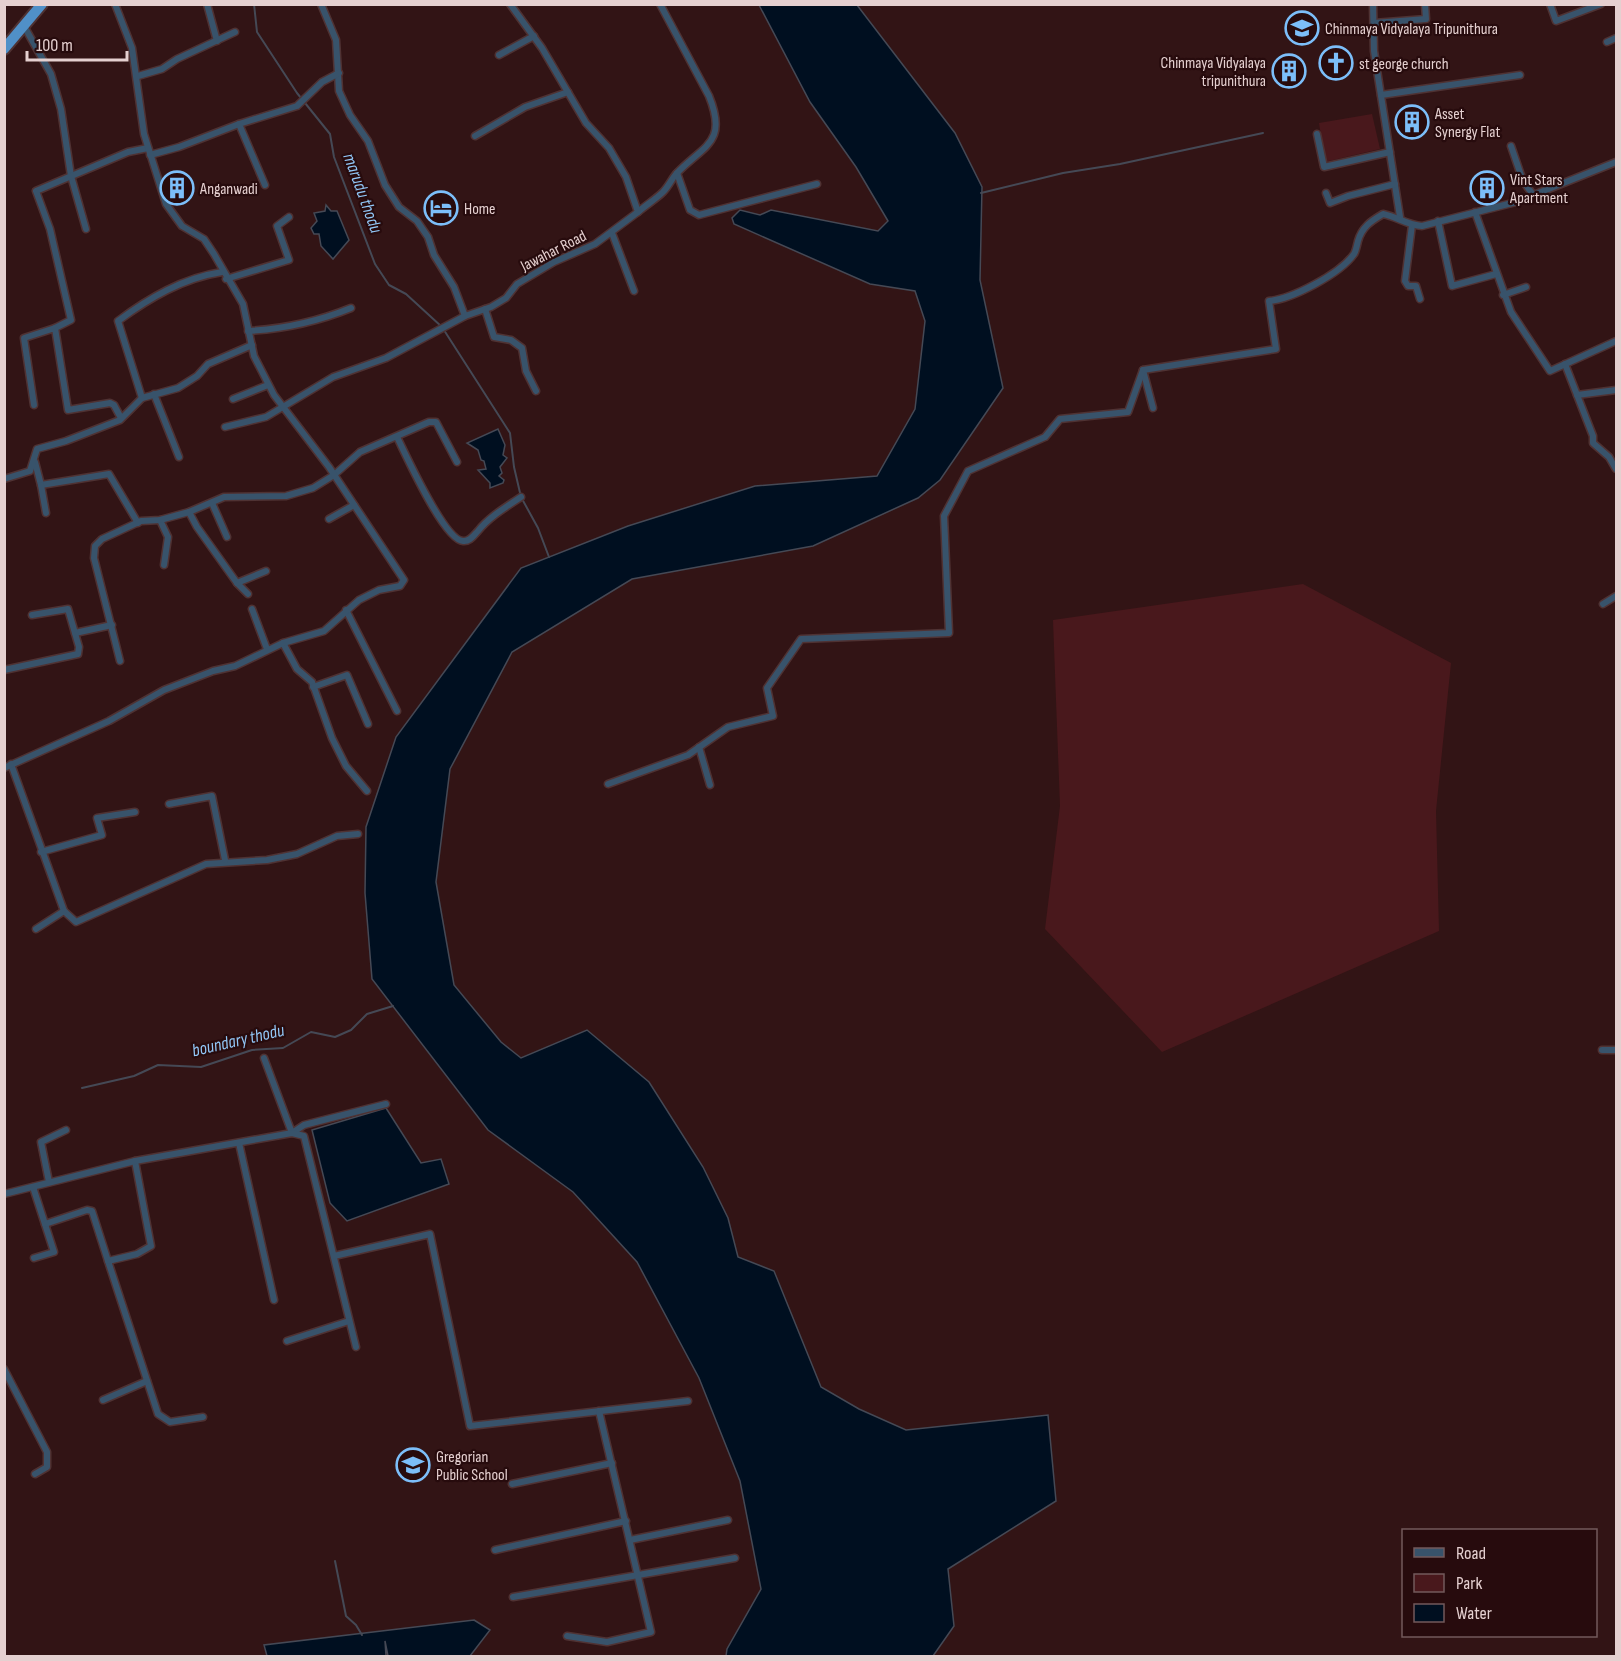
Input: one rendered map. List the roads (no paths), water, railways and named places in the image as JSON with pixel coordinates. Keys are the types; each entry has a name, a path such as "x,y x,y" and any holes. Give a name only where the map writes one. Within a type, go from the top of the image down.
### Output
{"highway":[{"path":"4,49 42,4"}],"street":[{"path":"4,768 109,721 164,690 203,674 235,666 267,649 324,630 346,610 379,590 400,586 404,580 307,436 283,408 268,385 248,332 243,303 226,279 204,239 182,226 166,204 148,148 137,95 138,76 132,48 115,4"},
{"path":"207,4 217,41"},
{"path":"321,4 336,40 339,91 350,115 368,141 385,185 399,207 417,221 428,237 434,255 454,288 465,316"},
{"path":"510,4 534,36 586,123 609,148 626,177 638,212"},
{"path":"1373,4 1374,51 1400,217"},
{"path":"1374,23 1426,19 1425,4"},
{"path":"1550,4 1556,21 1601,4"},
{"name":"Jawahar Road","path":"225,427 266,417 333,377 386,358 465,316 506,298 517,284 612,233 661,194 677,173 709,147 714,137 714,112 663,5"},
{"path":"24,26 51,74 61,109 70,176 86,229"},
{"path":"138,76 162,69 177,59 235,32"},
{"path":"499,55 534,36"},
{"path":"1607,42 1617,38"},
{"path":"150,155 297,106 322,82 339,73"},
{"path":"1381,95 1520,75"},
{"path":"475,136 525,107 568,92"},
{"path":"239,124 265,185"},
{"path":"1317,134 1324,167 1390,152"},
{"path":"1511,146 1523,181 1533,195"},
{"path":"34,405 24,338 72,321 50,229 36,191 128,152 148,148"},
{"path":"1143,370 1276,349 1269,301 1283,300 1295,295 1341,266 1354,254 1359,237 1366,225 1383,214 1400,217 1412,225 1438,221 1533,195 1617,162"},
{"path":"677,173 690,210 699,215 817,184"},
{"path":"1326,193 1330,203 1395,184"},
{"path":"1475,212 1510,312 1550,371 1617,341"},
{"path":"226,279 287,262 289,260 277,226 289,217"},
{"path":"1438,221 1452,286 1496,274"},
{"path":"1412,225 1405,281 1408,286 1416,286 1420,299"},
{"path":"612,233 634,291"},
{"path":"142,398 118,321 156,293 205,274 222,272"},
{"path":"1503,295 1526,287"},
{"path":"248,332 269,330 329,316 351,308"},
{"path":"485,309 494,337 511,340 522,348 526,371 536,391"},
{"path":"56,328 68,410 110,403 114,405 121,418"},
{"path":"4,478 30,471 37,449 95,430 121,418 142,398 178,388 208,364 252,345"},
{"path":"1565,364 1593,443 1609,457 1617,469"},
{"path":"1143,370 1153,408"},
{"path":"608,784 688,755 728,727 772,716 767,688 801,639 950,633 944,516 968,471 1045,437 1060,419 1128,412 1143,370"},
{"path":"233,399 268,385"},
{"path":"1577,395 1617,390"},
{"path":"154,394 179,457"},
{"path":"120,661 93,558 95,546 102,539 138,523 189,512 224,498 286,496 313,488 334,475 360,452 429,422 436,422 457,462"},
{"path":"397,437 431,506 455,538 463,541 470,539 484,523 521,497"},
{"path":"35,461 46,513"},
{"path":"41,485 109,474 138,523"},
{"path":"212,503 227,537"},
{"path":"329,519 354,505"},
{"path":"189,512 237,583 248,594"},
{"path":"160,520 168,537 164,565"},
{"path":"237,583 266,571"},
{"path":"1603,604 1617,596"},
{"path":"4,670 78,654 80,647 68,609 32,615"},
{"path":"252,609 267,649"},
{"path":"346,610 397,711"},
{"path":"75,633 112,625"},
{"path":"283,643 288,655 312,682 341,756 367,791"},
{"path":"313,687 347,675 368,724"},
{"path":"699,747 710,785"},
{"path":"11,764 64,911 76,922 93,917 129,897 206,864 225,860 267,860 297,854 337,836 358,834"},
{"path":"169,804 212,796 225,860"},
{"path":"41,852 102,835 97,818 135,812"},
{"path":"36,929 64,911"},
{"path":"1602,1050 1617,1050"},
{"path":"264,1058 292,1133"},
{"path":"4,1194 135,1161 292,1133 304,1125 386,1104"},
{"path":"50,1182 41,1142 66,1130"},
{"path":"292,1133 304,1136 356,1347"},
{"path":"239,1143 274,1300"},
{"path":"108,1261 137,1254 151,1246 135,1161"},
{"path":"33,1186 54,1252 34,1258"},
{"path":"45,1224 87,1210 92,1211 158,1414 170,1422 202,1417"},
{"path":"334,1256 430,1234 470,1426 688,1401"},
{"path":"287,1341 349,1321"},
{"path":"4,1369 47,1452 47,1467 35,1474"},
{"path":"103,1400 147,1381"},
{"path":"4,1391 14,1386"},
{"path":"567,1636 607,1642 651,1632 599,1411"},
{"path":"512,1484 612,1463"},
{"path":"630,1540 728,1520"},
{"path":"495,1550 626,1521"},
{"path":"513,1597 735,1558"}],"water":[{"path":"759,5 857,5 955,133 982,187 980,280 1003,388 940,480 918,498 813,546 632,579 512,652 450,769 436,882 454,985 501,1042 521,1058 587,1030 649,1082 703,1167 728,1218 738,1257 774,1271 821,1387 859,1409 906,1430 1048,1415 1056,1501 948,1569 954,1626 933,1656 726,1656 727,1649 761,1589 740,1481 699,1378 637,1262 573,1192 488,1130 372,979 365,893 366,827 396,737 521,568 628,526 755,486 877,476 915,409 925,321 915,291 870,284 734,224 732,218 740,210 760,215 771,210 878,231 888,221 856,167 810,102"},
{"path":"326,205 331,211 337,211 349,240 333,259 321,246 319,234 314,234 311,228 317,221 314,213 325,211"},
{"path":"498,429 505,445 503,455 507,458 500,467 502,473 499,476 504,480 503,483 490,488 490,483 478,470 486,469 484,461 481,460 478,450 467,443"},
{"path":"386,1108 421,1163 441,1159 449,1184 347,1221 330,1203 312,1130"},
{"path":"474,1620 490,1630 470,1656 388,1656 385,1641 386,1656 267,1656 264,1645"}],"waterway":[{"name":"marudu thodu","path":"254,4 257,32 297,93 330,134 334,157 375,264 389,285 406,294 442,327 510,433 514,467 521,497 538,528 549,557"},
{"path":"981,193 1063,173 1120,164 1263,133"},
{"name":"boundary thodu","path":"82,1088 134,1076 158,1065 201,1067 252,1050 283,1048 311,1032 335,1037 351,1030 367,1014 393,1006"},
{"path":"335,1561 346,1616 356,1625 362,1635"}],"place":[{"name":"Chinmaya Vidyalaya Tripunithura","path":"1302,28"},
{"name":"st george church","path":"1336,63"},
{"name":"Chinmaya Vidyalaya tripunithura","path":"1289,71"},
{"name":"Asset Synergy Flat","path":"1412,122"},
{"name":"Anganwadi","path":"177,188"},
{"name":"Vint Stars Apartment","path":"1487,188"},
{"name":"Home","path":"441,208"},
{"name":"Gregorian Public School","path":"413,1465"}]}
